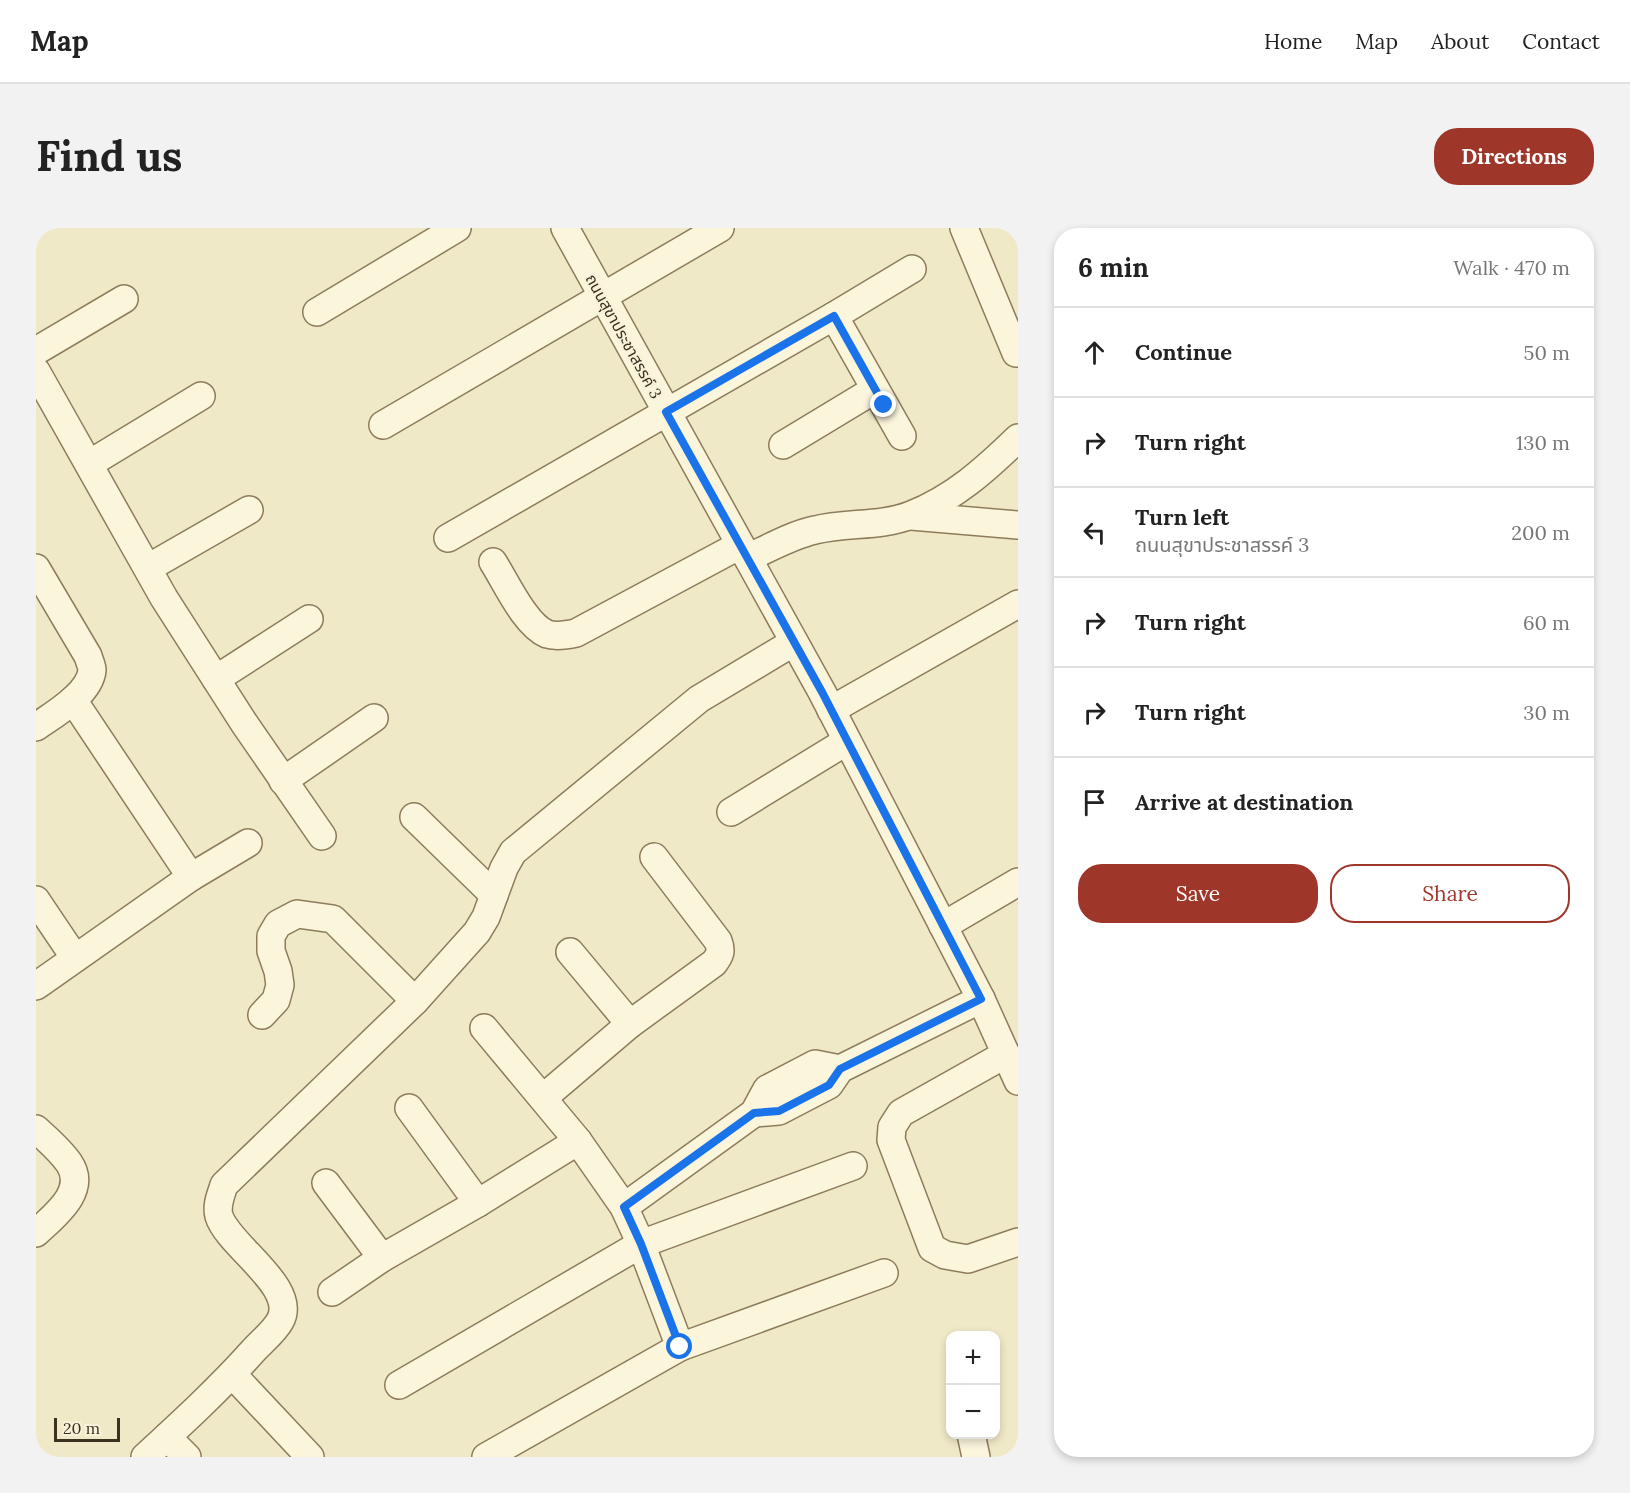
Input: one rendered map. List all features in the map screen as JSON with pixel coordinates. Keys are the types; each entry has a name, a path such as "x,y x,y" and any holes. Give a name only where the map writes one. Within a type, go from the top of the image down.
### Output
{"street":[{"path":"316,312 457,228"},
{"name":"ถนนสุขาประชาสรรค์ 3","path":"565,228 831,710 981,999 1018,1081"},
{"path":"383,424 720,228"},
{"path":"964,228 1009,308 1016,353"},
{"path":"448,538 912,269"},
{"path":"36,351 124,299"},
{"path":"834,316 902,436"},
{"path":"36,371 148,568 216,679 322,836"},
{"path":"783,445 874,390"},
{"path":"89,464 201,396"},
{"path":"493,562 535,627 549,635 576,633 744,551 815,530 882,523 910,516 969,483 1018,438"},
{"path":"148,568 249,510"},
{"path":"910,516 1018,525"},
{"path":"36,568 88,656 92,669 89,680 73,700 36,727"},
{"path":"831,710 1018,604"},
{"path":"216,679 309,619"},
{"path":"145,1457 232,1374 281,1320 283,1301 272,1281 227,1230 219,1215 219,1199 224,1185 415,1001 477,932 513,852 699,699 794,642"},
{"path":"73,700 191,877"},
{"path":"283,781 374,718"},
{"path":"731,812 847,741"},
{"path":"414,817 494,895"},
{"path":"36,986 191,877 248,843"},
{"path":"543,1098 630,1024 714,963 721,950 718,941 654,857"},
{"path":"943,926 1018,882"},
{"path":"36,900 75,958"},
{"path":"262,1015 276,1000 280,985 271,951 271,936 278,924 297,914 333,919 415,1001"},
{"path":"570,952 630,1024"},
{"path":"624,1207 754,1113 779,1111 829,1085 840,1069 981,999"},
{"path":"484,1028 578,1141 624,1207 641,1244 680,1347"},
{"path":"1005,1053 901,1113 891,1127 891,1140 932,1248 945,1255 968,1259 1018,1242"},
{"path":"409,1108 478,1203"},
{"path":"36,1128 70,1164 75,1179 72,1194 62,1208 36,1233"},
{"path":"332,1292 382,1258 478,1203 578,1141"},
{"path":"399,1385 641,1244 853,1166"},
{"path":"326,1183 382,1258"},
{"path":"486,1457 680,1347 884,1273"},
{"path":"232,1374 310,1457"},
{"path":"167,1437 187,1457"},
{"path":"972,1439 976,1457"}],"route":[{"path":"680,1347 641,1244 624,1207 754,1113 779,1111 829,1085 840,1069 981,999 822,692 666,412 834,316 884,405"}]}
